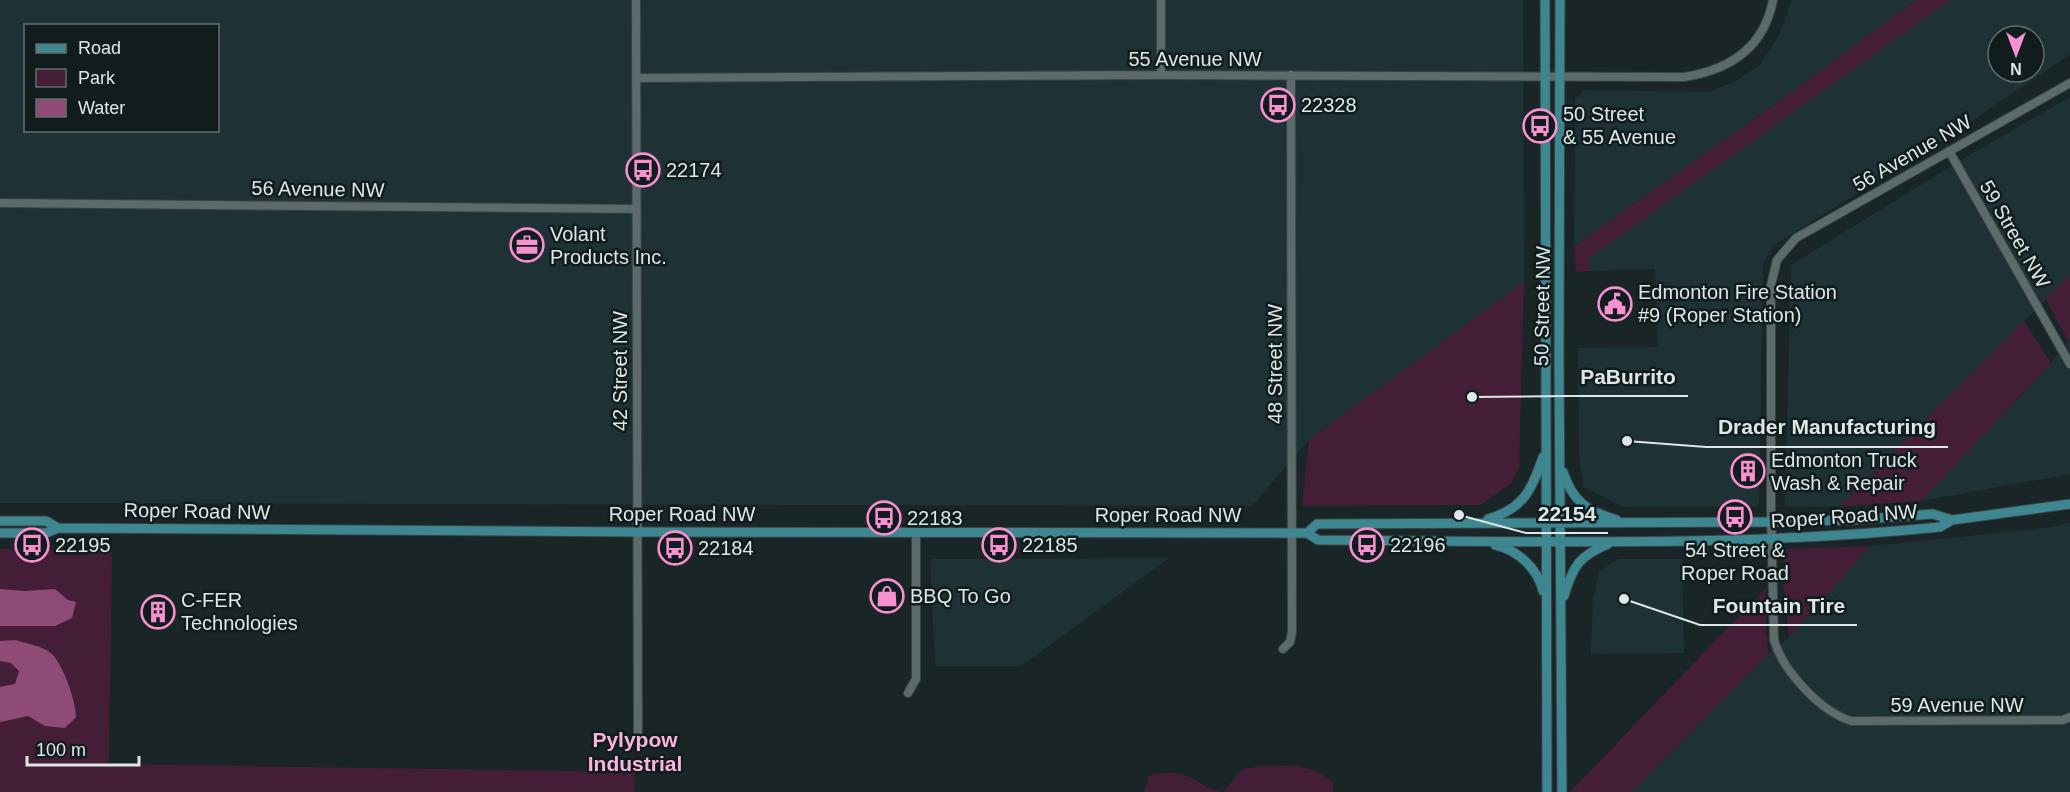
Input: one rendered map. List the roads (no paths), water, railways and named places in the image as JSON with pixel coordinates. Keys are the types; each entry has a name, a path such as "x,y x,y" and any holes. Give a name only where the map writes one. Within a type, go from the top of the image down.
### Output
{"main road":[{"name":"50 Street NW","path":"1545,0 1547,792"},
{"name":"50 Street NW","path":"1560,0 1559,360 1562,792"},
{"path":"1476,522 1508,512 1522,500 1535,481 1546,446"},
{"path":"1561,463 1570,490 1577,500 1586,507 1625,523"},
{"name":"Roper Road NW","path":"0,533 46,533 58,528 1307,533 1318,540 1561,542 1828,537 1940,527 1952,520 2070,504"},
{"name":"Roper Road NW","path":"1307,533 1317,524 1771,522 1852,520 1934,514 1952,520"},
{"name":"Roper Road NW","path":"0,521 46,521 58,528"},
{"path":"1479,541 1507,548 1527,563 1536,572 1547,606"},
{"path":"1561,607 1570,577 1581,559 1589,552 1614,541"}],"street":[{"name":"42 Street NW","path":"636,0 638,742"},
{"path":"1161,0 1161,75"},
{"name":"55 Avenue NW","path":"636,78 1161,75 1684,77 1704,74 1735,60 1747,51 1768,17 1773,0"},
{"name":"48 Street NW","path":"1283,649 1290,642 1292,632 1291,75"},
{"name":"56 Avenue NW","path":"1771,522 1771,285 1777,260 1796,238 2070,84"},
{"name":"59 Street NW","path":"1949,151 2070,364"},
{"name":"56 Avenue NW","path":"0,203 636,209"},
{"path":"1771,522 1772,539"},
{"path":"908,693 916,679 916,533"},
{"name":"59 Avenue NW","path":"1772,539 1774,632 1778,653 1785,665 1808,691 1822,705 1843,719 1874,722 2063,720 2070,717"}],"water":[{"path":"0,589 25,591 55,589 68,600 76,602 72,618 55,626 0,626"},
{"path":"16,640 49,651 60,666 71,693 76,717 65,728 45,726 28,716 0,722 0,687 15,684 19,671 11,663 0,661 0,641"}],"place":[{"name":"22328","path":"1278,105"},
{"name":"50 Street & 55 Avenue","path":"1540,126"},
{"name":"22174","path":"643,170"},
{"name":"Volant Products Inc.","path":"527,245"},
{"name":"Edmonton Fire Station #9 (Roper Station)","path":"1615,304"},
{"name":"PaBurrito","path":"1472,397"},
{"name":"Drader Manufacturing","path":"1627,441"},
{"name":"Edmonton Truck Wash & Repair","path":"1748,471"},
{"name":"22154","path":"1459,515"},
{"name":"54 Street & Roper Road","path":"1735,517"},
{"name":"22183","path":"884,518"},
{"name":"22195","path":"32,545"},
{"name":"22185","path":"999,545"},
{"name":"22196","path":"1367,545"},
{"name":"22184","path":"675,548"},
{"name":"BBQ To Go","path":"887,596"},
{"name":"Fountain Tire","path":"1624,599"},
{"name":"C-FER Technologies","path":"158,612"}],"district":[{"name":"Pylypow Industrial","path":"635,751"}]}
